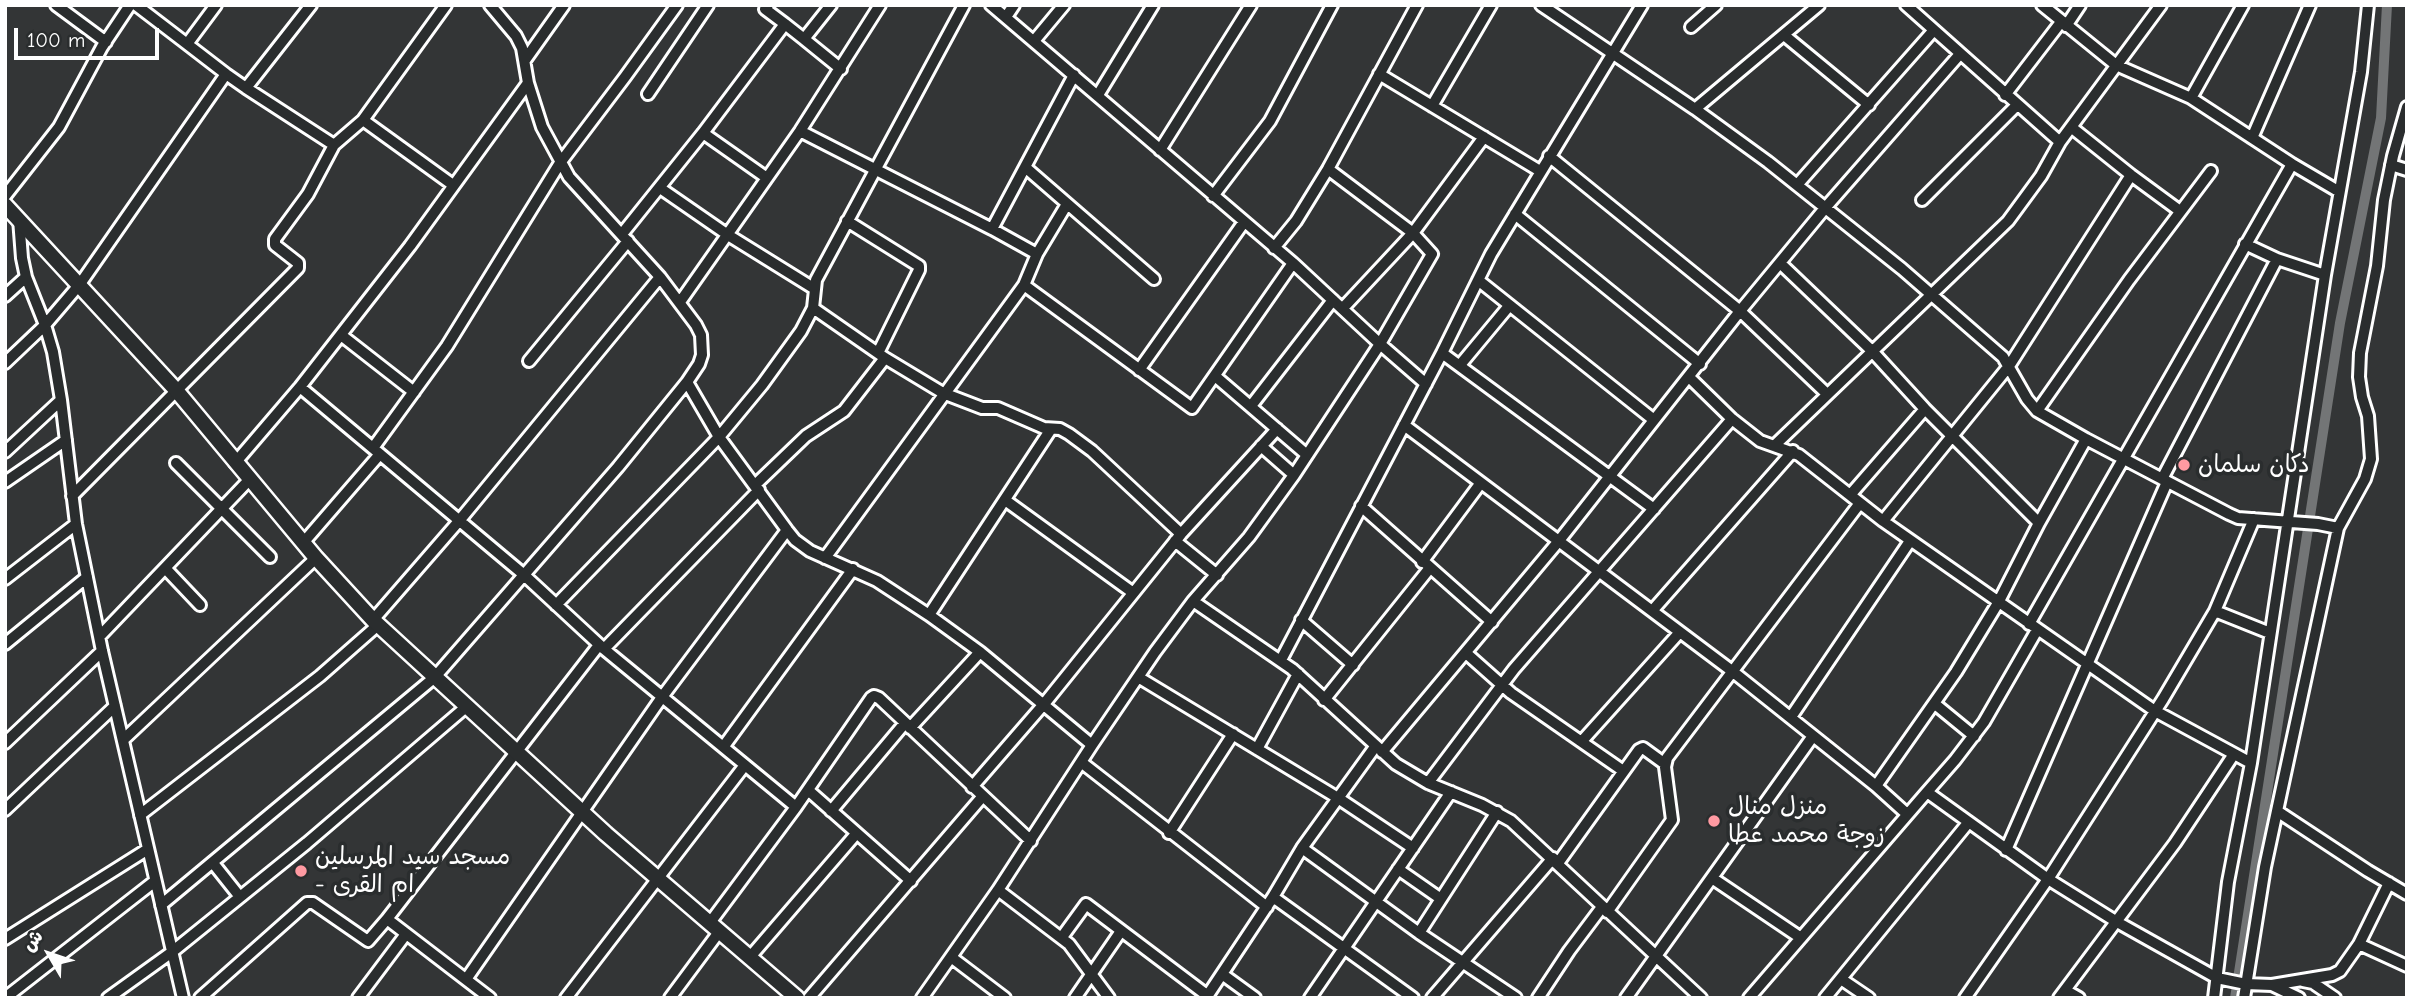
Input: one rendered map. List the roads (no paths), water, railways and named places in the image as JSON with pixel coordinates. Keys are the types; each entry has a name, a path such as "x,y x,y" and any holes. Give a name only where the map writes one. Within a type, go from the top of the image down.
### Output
{"street":[{"path":"56,5 106,42"},
{"path":"5,196 59,127 106,42 130,5"},
{"path":"136,5 246,89 334,145"},
{"path":"187,44 216,5"},
{"path":"246,89 311,5"},
{"path":"72,496 298,268 298,263 274,242 308,194 334,145 363,120 446,5"},
{"path":"525,60 564,5"},
{"path":"303,543 377,451 447,346 560,163 677,5"},
{"path":"648,94 708,5"},
{"path":"804,39 831,5"},
{"path":"680,302 800,131 880,5"},
{"path":"556,605 719,437 762,385 801,331 813,308 816,279 964,5"},
{"path":"991,5 1293,263 1426,384"},
{"path":"1006,17 1014,5"},
{"path":"1034,41 1064,5"},
{"path":"1098,96 1153,5"},
{"path":"1160,150 1251,5"},
{"path":"1213,197 1270,121 1332,5"},
{"path":"1274,248 1296,221 1328,169 1417,5"},
{"path":"1433,106 1491,5"},
{"path":"1541,5 1695,109 1826,207 1931,293 1996,351 2009,366 2021,390 2037,411 2229,514 2338,528"},
{"path":"1281,660 1478,280 1540,171 1642,5"},
{"path":"1690,27 1716,5"},
{"path":"1695,109 1819,5"},
{"path":"1906,5 2060,142"},
{"path":"2042,5 2116,65 2192,98 2338,191"},
{"path":"2005,95 2080,5"},
{"path":"1774,446 1826,393 2008,221 2041,176 2060,142 2161,5"},
{"path":"2192,98 2243,5"},
{"path":"2252,138 2310,5"},
{"path":"2214,998 2220,978 2228,882 2251,763 2338,191 2355,111 2368,5"},
{"path":"161,905 435,677 618,467 699,365 701,335 680,302 625,237 582,194 560,163 542,127 516,36 492,6"},
{"path":"765,6 841,69"},
{"path":"528,361 785,24"},
{"path":"1797,185 1934,30"},
{"path":"1784,35 1869,105"},
{"path":"1062,937 1086,904 1207,997 1267,907 1302,848 1338,798 1492,622 1740,311 1826,207 1960,54"},
{"path":"5,363 45,325 80,284 226,74"},
{"path":"1379,74 1540,171"},
{"path":"992,229 1074,75"},
{"path":"235,463 300,387 410,246 528,83"},
{"path":"1922,200 2017,105"},
{"path":"2244,998 2265,867 2338,528 2365,479 2371,459 2368,416 2359,377 2360,353 2371,304 2384,200 2407,107"},
{"path":"363,120 453,185"},
{"path":"2071,127 2180,211"},
{"path":"800,131 1037,254"},
{"path":"703,133 767,178"},
{"path":"1343,308 1413,233 1484,137"},
{"path":"1549,156 1740,311 1826,393"},
{"path":"1749,998 1974,736 2125,459 2292,163"},
{"path":"2391,164 2407,170"},
{"path":"1026,167 1154,279"},
{"path":"922,998 999,890 1138,677 1193,601 1249,537 1294,475 1380,344 1431,259 1430,251 1413,233 1328,169"},
{"path":"2037,411 2211,171"},
{"path":"1883,521 2009,366 2131,175"},
{"path":"660,188 728,235 815,289"},
{"path":"825,558 943,393 1015,300 1037,254 1067,204"},
{"path":"5,205 176,390 303,543 376,622 581,812 750,957 788,995"},
{"path":"1515,214 1700,364"},
{"path":"19,219 26,277 45,325 61,400 76,524 102,651 183,998"},
{"path":"200,998 307,903 313,903 368,941 515,751 601,647 806,436 844,411 882,355 919,270 919,266 847,221"},
{"path":"1139,370 1244,222"},
{"path":"2245,244 2277,259 2325,275"},
{"path":"2006,850 2090,664 2164,481 2277,259"},
{"path":"1024,285 1192,408 1293,263"},
{"path":"1780,263 1871,350 1925,409 2039,523"},
{"path":"5,296 26,277"},
{"path":"140,816 320,676 376,622 660,277"},
{"path":"1478,280 1654,420"},
{"path":"1251,406 1333,300"},
{"path":"1460,365 1509,306"},
{"path":"813,308 943,393 982,408 998,408 1044,428 1060,429 1069,434 1091,451 1217,575"},
{"path":"341,335 414,392"},
{"path":"1442,353 1654,509"},
{"path":"1216,376 1307,455"},
{"path":"1689,377 1732,419 1760,441 1793,451 1910,541 2090,664 2155,712 2251,763"},
{"path":"687,382 719,437 787,530 802,546 877,581 929,615 979,652 1092,745"},
{"path":"300,387 523,574 601,647 796,807"},
{"path":"5,452 61,400"},
{"path":"1851,494 1925,409"},
{"path":"1428,783 1502,685 1732,419"},
{"path":"1404,425 1732,671 1907,814"},
{"path":"929,615 1051,429"},
{"path":"972,787 1044,704 1178,538 1277,429"},
{"path":"1875,786 1935,704 1998,603 2086,439"},
{"path":"5,482 66,440"},
{"path":"1261,446 1294,475"},
{"path":"1652,611 1793,451"},
{"path":"176,463 270,557"},
{"path":"100,636 250,479"},
{"path":"1324,700 1426,565 1480,484"},
{"path":"1005,500 1132,592"},
{"path":"1538,998 1569,951 1672,820 1665,764 1667,758 1860,503"},
{"path":"1361,506 1492,622"},
{"path":"1965,998 2048,880 2155,712 2215,611 2254,519"},
{"path":"5,579 76,524"},
{"path":"467,978 662,697 787,530"},
{"path":"1791,718 1910,541"},
{"path":"123,740 316,558"},
{"path":"165,568 200,605"},
{"path":"724,747 853,569"},
{"path":"5,644 87,577"},
{"path":"1193,601 1281,660 1395,764 1428,783 1497,812 1511,821 1701,998"},
{"path":"2215,611 2270,633"},
{"path":"1301,620 1353,665"},
{"path":"1582,741 1680,632"},
{"path":"5,743 102,651"},
{"path":"831,811 908,725 979,652"},
{"path":"1466,653 1502,685 1622,770"},
{"path":"1257,749 1298,674"},
{"path":"1138,677 1338,798 1413,848"},
{"path":"670,998 714,928 871,698 879,698 1031,841"},
{"path":"1935,704 1974,736"},
{"path":"5,810 115,706"},
{"path":"108,998 172,952 240,897 466,707"},
{"path":"1169,833 1233,734"},
{"path":"1626,998 1813,736"},
{"path":"1432,998 1555,861 1641,748 1665,764"},
{"path":"2079,998 2062,994 2175,843 2234,754"},
{"path":"1081,762 1267,907"},
{"path":"566,998 745,765"},
{"path":"808,790 911,881"},
{"path":"1310,998 1451,792"},
{"path":"1927,792 2048,880 2117,922 2220,978 2246,984 2272,985 2332,975 2340,971 2359,944 2389,883"},
{"path":"809,998 983,796"},
{"path":"2277,811 2407,894"},
{"path":"1419,933 1497,812"},
{"path":"1825,998 1968,823"},
{"path":"750,957 856,834"},
{"path":"1302,848 1419,933 1516,998"},
{"path":"5,939 148,849"},
{"path":"213,863 240,897"},
{"path":"1398,869 1441,899"},
{"path":"1712,878 1801,938"},
{"path":"5,998 155,880"},
{"path":"999,890 1062,937 1108,998"},
{"path":"1273,897 1413,998"},
{"path":"387,919 490,998"},
{"path":"1075,998 1121,931"},
{"path":"365,995 406,934"},
{"path":"2359,944 2407,967"},
{"path":"951,957 1005,998"},
{"path":"1222,974 1255,998"},
{"path":"1841,979 1869,998"},
{"path":"2301,980 2313,983 2335,998"},
{"path":"2272,985 2299,998"}],"waterway":[{"path":"2235,998 2340,323 2381,118 2387,5"}],"place":[{"name":"دكان سلمان","path":"2184,465"},
{"name":"منزل منال زوجة محمد عطا","path":"1714,821"},
{"name":"مسجد سيد المرسلين - ام القرى","path":"301,871"}]}
